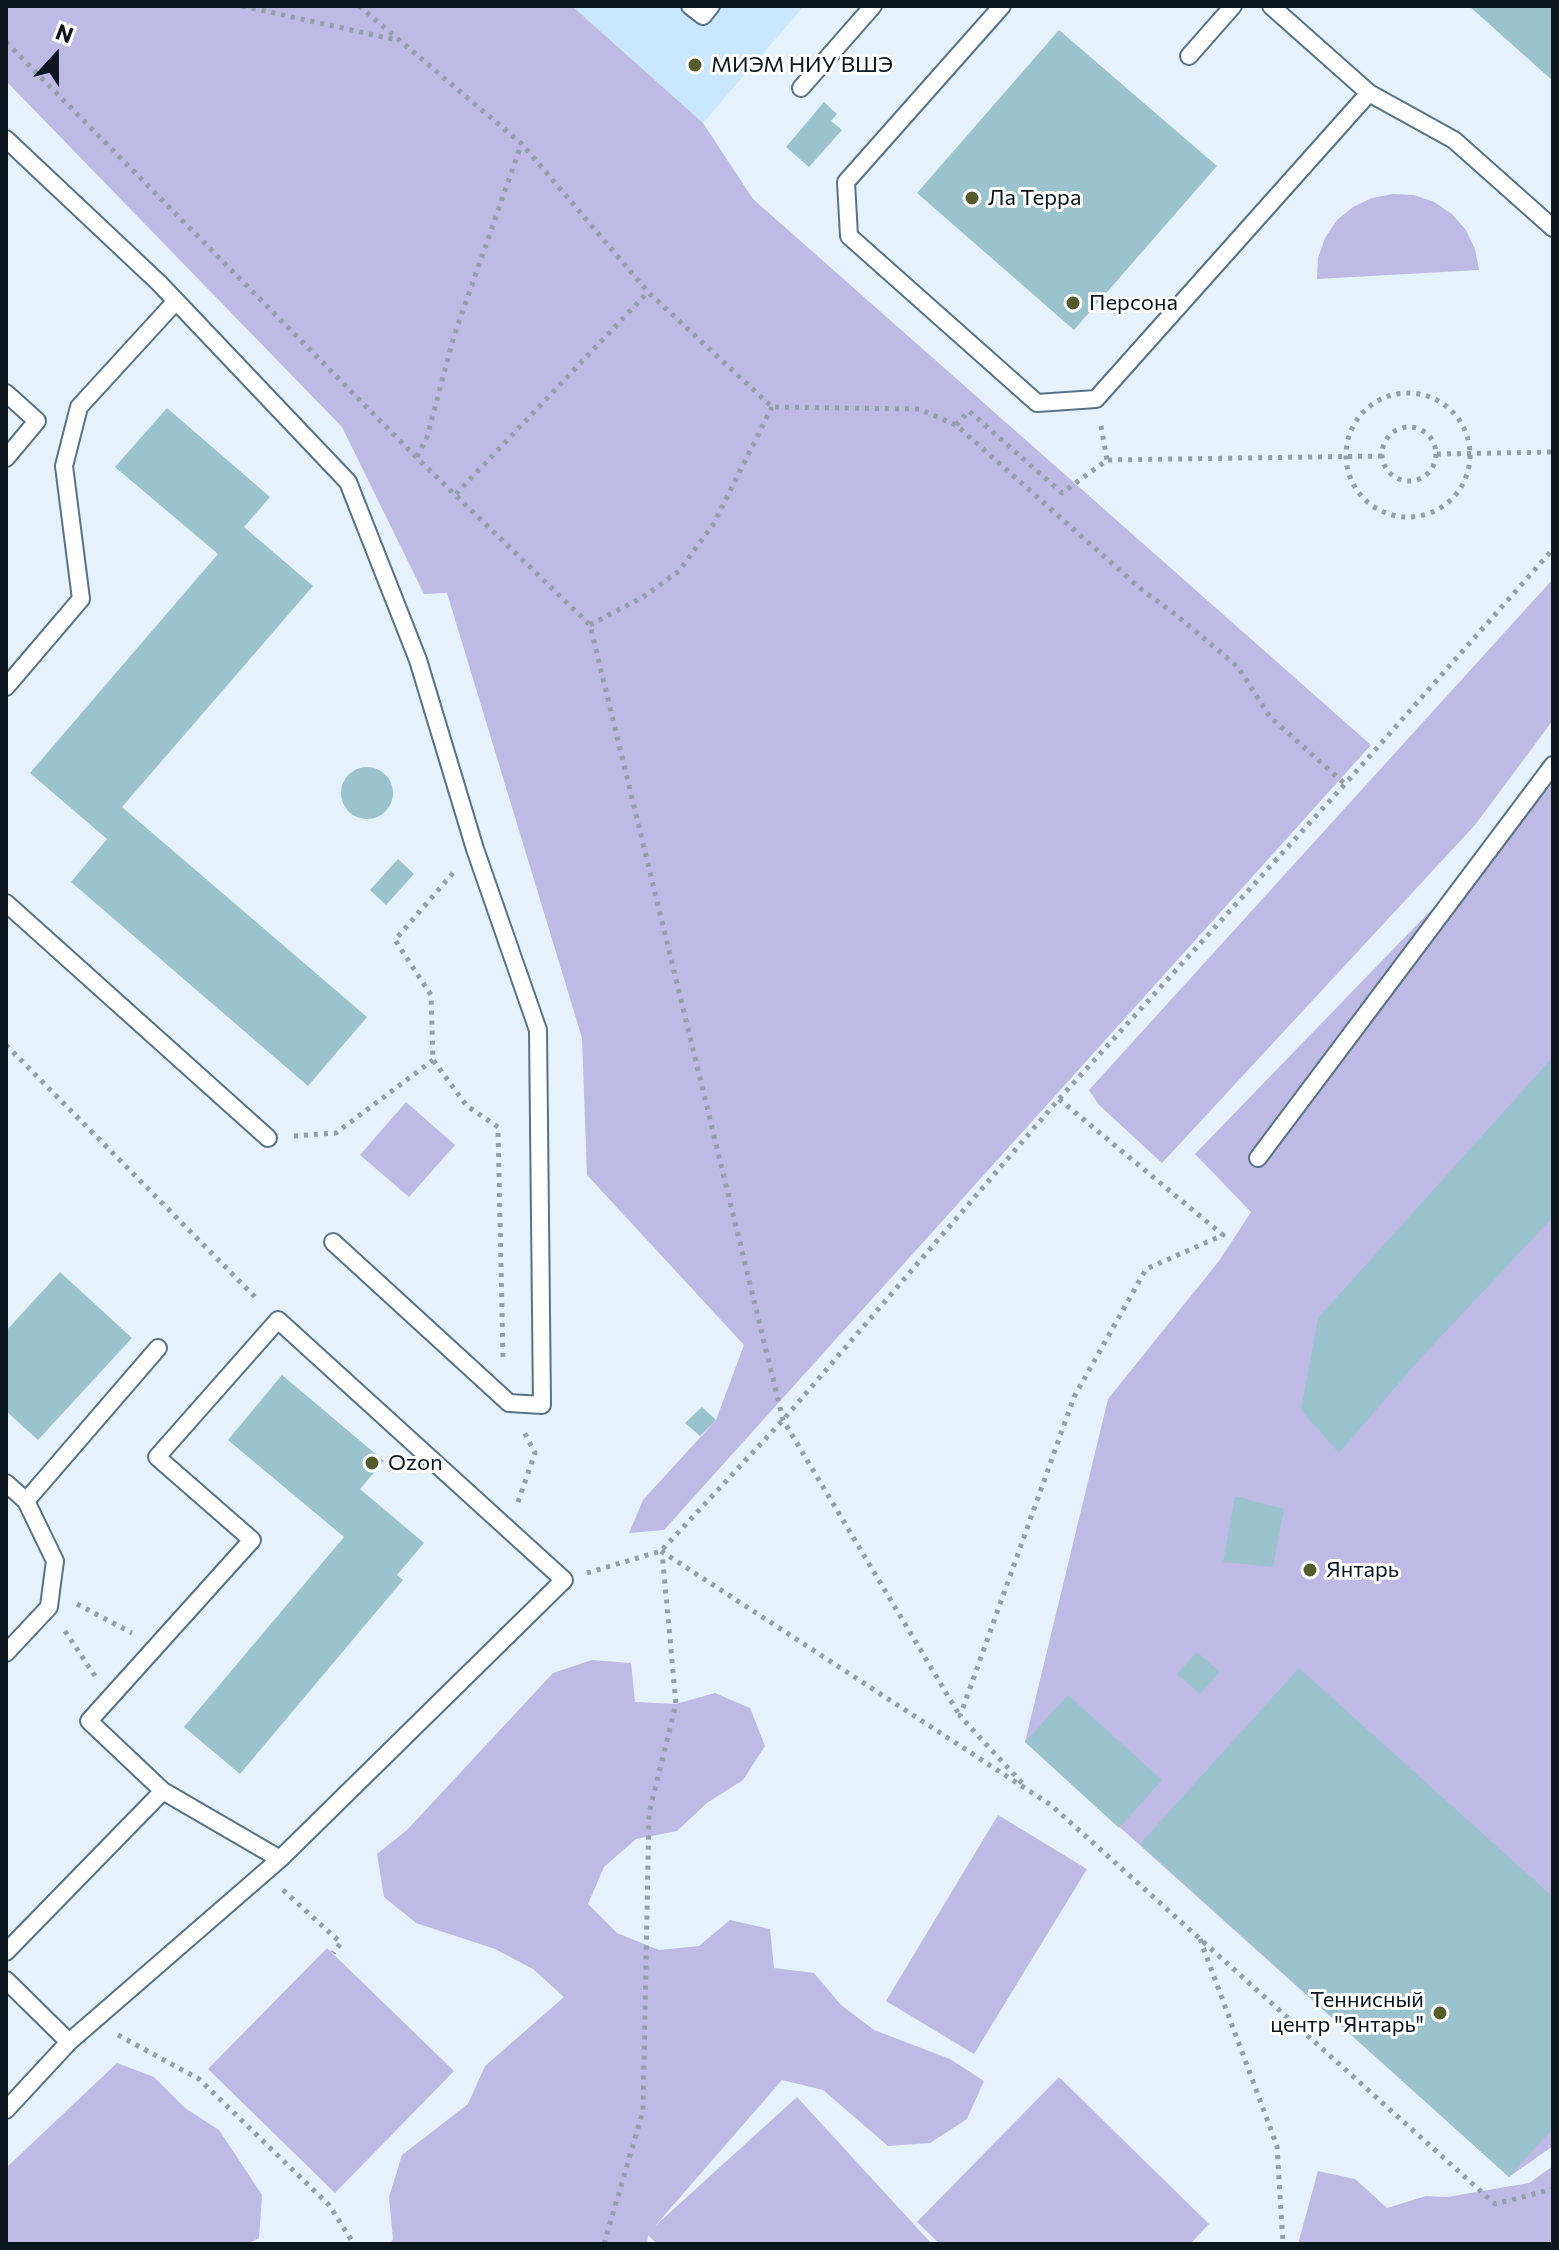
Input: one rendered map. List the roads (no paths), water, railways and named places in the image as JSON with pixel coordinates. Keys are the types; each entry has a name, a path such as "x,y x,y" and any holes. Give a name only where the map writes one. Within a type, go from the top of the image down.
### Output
{"lane":[{"path":"690,6 703,16 711,6"},
{"path":"801,88 873,6"},
{"path":"1002,6 846,182 849,236 1037,403 1096,399 1369,93"},
{"path":"1189,56 1233,6"},
{"path":"1271,6 1369,93 1454,140 1553,228"},
{"path":"6,139 176,301 348,482 418,660 475,849 538,1030 542,1405 509,1403 333,1242"},
{"path":"6,687 81,599 64,466 79,407 176,301"},
{"path":"6,393 37,421 6,458"},
{"path":"1258,1158 1553,765"},
{"path":"6,903 268,1138"},
{"path":"6,2110 69,2042 280,1859 564,1580 278,1320 157,1457 252,1540 89,1721 163,1791 280,1859"},
{"path":"26,1501 158,1348"},
{"path":"6,1483 26,1501 55,1561 50,1599 6,1653"},
{"path":"6,1952 163,1791"},
{"path":"6,1980 69,2042"}],"place":[{"name":"МИЭМ НИУ ВШЭ","path":"695,65"},
{"name":"Ла Терра","path":"972,198"},
{"name":"Персона","path":"1073,303"},
{"name":"Ozon","path":"372,1463"},
{"name":"Янтарь","path":"1310,1570"},
{"name":"Теннисный центр \"Янтарь\"","path":"1440,2013"}]}
